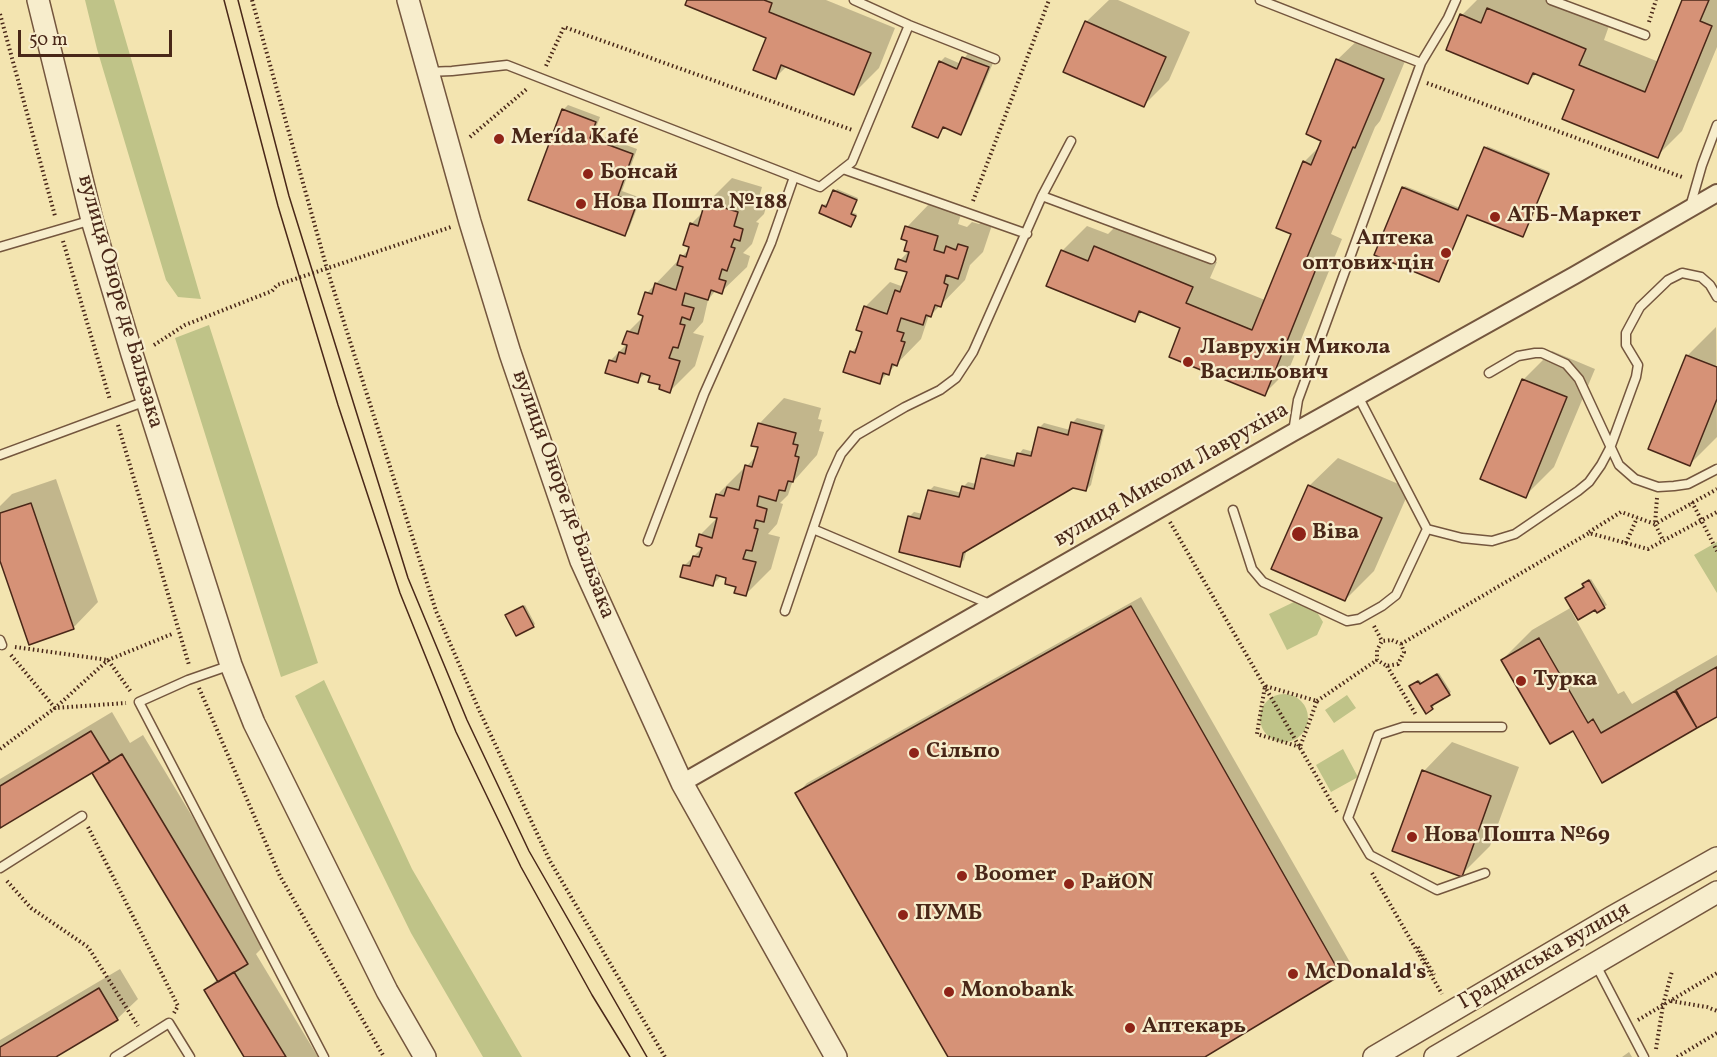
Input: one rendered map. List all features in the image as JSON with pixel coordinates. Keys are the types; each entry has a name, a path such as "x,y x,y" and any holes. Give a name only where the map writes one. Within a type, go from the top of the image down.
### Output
{"street":[{"name":"вулиця Оноре де Бальзака","path":"38,0 92,220 231,664 259,734 387,991 425,1057"},
{"name":"вулиця Оноре де Бальзака","path":"408,0 510,353 581,561 682,783 836,1057"},
{"name":"вулиця Миколи Лаврухіна","path":"682,783 1292,433 1717,193"},
{"name":"Градинська вулиця","path":"1374,1057 1717,858"},
{"name":"Градинська вулиця","path":"1436,1057 1594,962 1717,892"}],"lane":[{"path":"855,0 909,25 994,59"},
{"path":"1260,0 1421,63"},
{"path":"1292,433 1298,400 1415,78 1456,0"},
{"path":"1551,0 1645,34"},
{"path":"427,72 507,65 820,186 852,162 909,25"},
{"path":"1690,208 1702,165 1717,125"},
{"path":"785,611 831,476 841,454 857,435 940,390 956,378 973,352 1042,196 1071,141"},
{"path":"843,169 1027,234"},
{"path":"648,541 704,394 771,243 794,177"},
{"path":"1042,196 1211,259"},
{"path":"0,247 92,220"},
{"path":"1358,396 1427,529 1462,538 1492,541 1515,534 1589,482 1610,448 1636,377 1638,365 1626,345 1626,333 1640,307 1668,280 1682,273 1701,277 1710,285 1717,297"},
{"path":"1489,373 1511,359 1535,353 1542,353 1566,364 1579,379 1619,465 1635,479 1658,487 1688,484 1717,469"},
{"path":"0,455 147,401"},
{"path":"1233,510 1252,569 1263,582 1347,621 1359,619 1396,595 1427,529"},
{"path":"813,529 992,605"},
{"path":"231,664 139,702 324,1057"},
{"path":"1485,873 1437,890 1370,855 1348,819 1378,735 1402,727 1502,727"},
{"path":"0,868 82,816"},
{"path":"1594,962 1644,1057"},
{"path":"115,1057 169,1023 190,1057"}],"path":[{"path":"252,0 327,269 436,611 480,712 550,861 665,1057"},
{"path":"968,214 1049,0"},
{"path":"1645,34 1656,0"},
{"path":"0,14 59,229 185,652 280,876 384,1057"},
{"path":"470,137 540,78 564,27 864,134"},
{"path":"1415,78 1682,177"},
{"path":"154,345 185,325 272,291 277,285 454,226"},
{"path":"1658,487 1655,524 1663,540"},
{"path":"1401,644 1621,512 1655,524 1717,489"},
{"path":"1692,502 1717,551"},
{"path":"1588,532 1648,549 1717,512"},
{"path":"1626,543 1637,518"},
{"path":"1170,521 1340,817"},
{"path":"0,749 55,708 108,660 172,634"},
{"path":"1377,660 1377,650 1382,641 1392,640 1401,644 1404,652 1398,664 1387,666"},
{"path":"1,642 108,660 139,702"},
{"path":"1,642 55,708"},
{"path":"1377,660 1387,666 1422,727"},
{"path":"1317,701 1377,660"},
{"path":"1265,686 1257,734 1299,747"},
{"path":"55,708 139,702"},
{"path":"82,816 178,1006 169,1023"},
{"path":"1369,867 1444,999"},
{"path":"0,873 32,908 88,947 146,1038"},
{"path":"1654,1057 1663,1005 1672,971"},
{"path":"1627,1026 1717,973"},
{"path":"1670,1001 1707,1007 1717,1011"},
{"path":"1677,1057 1717,1033"}],"green space":[{"path":"85,0 114,0 201,299 178,297 166,280 97,49"},
{"path":"209,325 318,663 281,677 175,338"},
{"path":"1717,542 1717,593 1694,555"},
{"path":"1298,600 1315,609 1323,622 1317,635 1287,650 1269,614"},
{"path":"324,680 412,869 522,1057 483,1057 411,933 295,696"},
{"path":"1284,694 1301,701 1308,718 1301,735 1284,742 1267,735 1260,718 1267,701"},
{"path":"1347,695 1356,708 1334,723 1325,710"},
{"path":"1343,749 1358,777 1331,792 1316,765"}],"building":[{"path":"687,0 764,0 772,3 769,12 871,53 854,95 781,65 776,79 753,70 766,38 685,5"},
{"path":"1682,0 1709,0 1700,21 1712,26 1658,158 1562,119 1574,90 1533,73 1528,84 1446,50 1460,14 1481,23 1487,8 1586,49 1579,65 1645,92"},
{"path":"1085,21 1166,57 1144,107 1063,72"},
{"path":"962,57 989,67 961,135 943,127 938,138 912,127 939,61 957,69"},
{"path":"1336,59 1384,79 1306,260 1318,264 1265,396 1169,357 1180,328 1139,311 1135,322 1046,286 1061,250 1088,261 1094,246 1193,287 1186,303 1252,330 1291,234 1276,228 1303,161 1311,165 1321,141 1306,134"},
{"path":"562,109 596,122 590,138 633,154 618,196 637,203 625,236 528,200"},
{"path":"1484,147 1549,174 1523,237 1467,215 1439,282 1374,255 1402,187 1458,210"},
{"path":"833,190 857,200 851,214 856,216 851,227 819,213 822,205 826,207"},
{"path":"705,202 738,212 734,226 743,229 740,241 734,239 731,247 735,248 727,271 722,269 719,279 726,281 722,294 711,290 708,300 685,293 682,305 694,308 690,320 682,317 680,324 685,325 678,348 673,347 669,358 680,361 670,393 659,389 660,385 648,382 650,376 641,373 638,383 605,373 609,360 616,362 619,352 625,354 627,345 622,344 627,331 638,334 643,316 638,314 645,292 652,294 655,283 676,290 683,267 677,265 680,255 686,257 689,247 683,245 690,223 698,226"},
{"path":"905,226 938,236 934,250 944,253 946,246 956,250 958,244 968,247 958,279 946,275 944,283 948,285 941,307 935,305 931,317 926,315 923,325 901,318 897,331 904,333 901,341 905,342 897,366 892,364 889,375 883,373 880,384 843,372 850,351 855,353 862,332 856,330 864,306 887,314 895,290 900,292 907,272 895,269 898,259 906,262 909,252 904,251 907,241 901,239"},
{"path":"1686,355 1717,367 1717,399 1690,466 1648,449"},
{"path":"1522,379 1567,397 1526,498 1480,479"},
{"path":"1071,422 1102,430 1086,491 1073,488 963,553 960,567 899,552 908,516 920,519 928,490 959,497 962,486 974,489 981,458 1014,466 1017,453 1031,456 1038,427 1068,435"},
{"path":"758,423 796,433 793,444 798,445 795,456 799,457 793,482 788,481 785,491 779,490 776,501 759,496 757,506 767,509 764,522 756,520 754,528 758,529 752,551 746,550 743,559 756,562 746,596 734,593 736,587 725,584 726,578 716,575 713,586 680,577 683,565 690,566 693,556 699,557 702,548 696,546 699,534 712,538 717,518 710,517 716,494 724,496 727,487 739,490 745,465 752,467 758,447 751,446"},
{"path":"1308,485 1382,518 1345,601 1271,569"},
{"path":"31,503 74,629 29,645 0,561 0,513"},
{"path":"1589,580 1605,608 1597,613 1595,610 1578,620 1565,598 1584,587 1582,584"},
{"path":"523,606 534,627 516,636 505,615"},
{"name":"РайON","path":"1131,606 1341,975 1205,1057 948,1057 795,793"},
{"path":"1539,638 1588,723 1593,719 1601,733 1675,691 1697,728 1602,783 1573,731 1550,744 1501,660"},
{"path":"1717,667 1717,717 1697,728 1676,690"},
{"path":"1437,674 1450,695 1431,706 1433,709 1426,714 1409,686 1418,681 1420,684"},
{"path":"91,731 110,762 0,828 0,786"},
{"path":"122,754 248,964 218,982 92,773"},
{"path":"1422,770 1491,796 1462,877 1392,851"},
{"path":"234,972 286,1057 244,1057 204,990"},
{"path":"99,988 118,1020 56,1057 0,1057 0,1047"}],"tram line":[{"path":"224,0 278,206 338,405 400,593 456,732 521,867 592,995 630,1057"},
{"path":"238,0 289,196 408,578 467,720 529,851 647,1057"}],"place":[{"name":"Merída Kafé","path":"499,139"},
{"name":"Бонсай","path":"588,174"},
{"name":"Нова Пошта №188","path":"581,204"},
{"name":"АТБ-Маркет","path":"1495,217"},
{"name":"Аптека оптових цін","path":"1446,253"},
{"name":"Лаврухін Микола Васильович","path":"1188,362"},
{"name":"Віва","path":"1299,534"},
{"name":"Турка","path":"1521,681"},
{"name":"Сільпо","path":"914,753"},
{"name":"Нова Пошта №69","path":"1412,837"},
{"name":"Boomer","path":"962,876"},
{"name":"РайON","path":"1069,884"},
{"name":"ПУМБ","path":"903,915"},
{"name":"McDonald's","path":"1293,974"},
{"name":"Monobank","path":"949,992"},
{"name":"Аптекарь","path":"1130,1028"}]}
